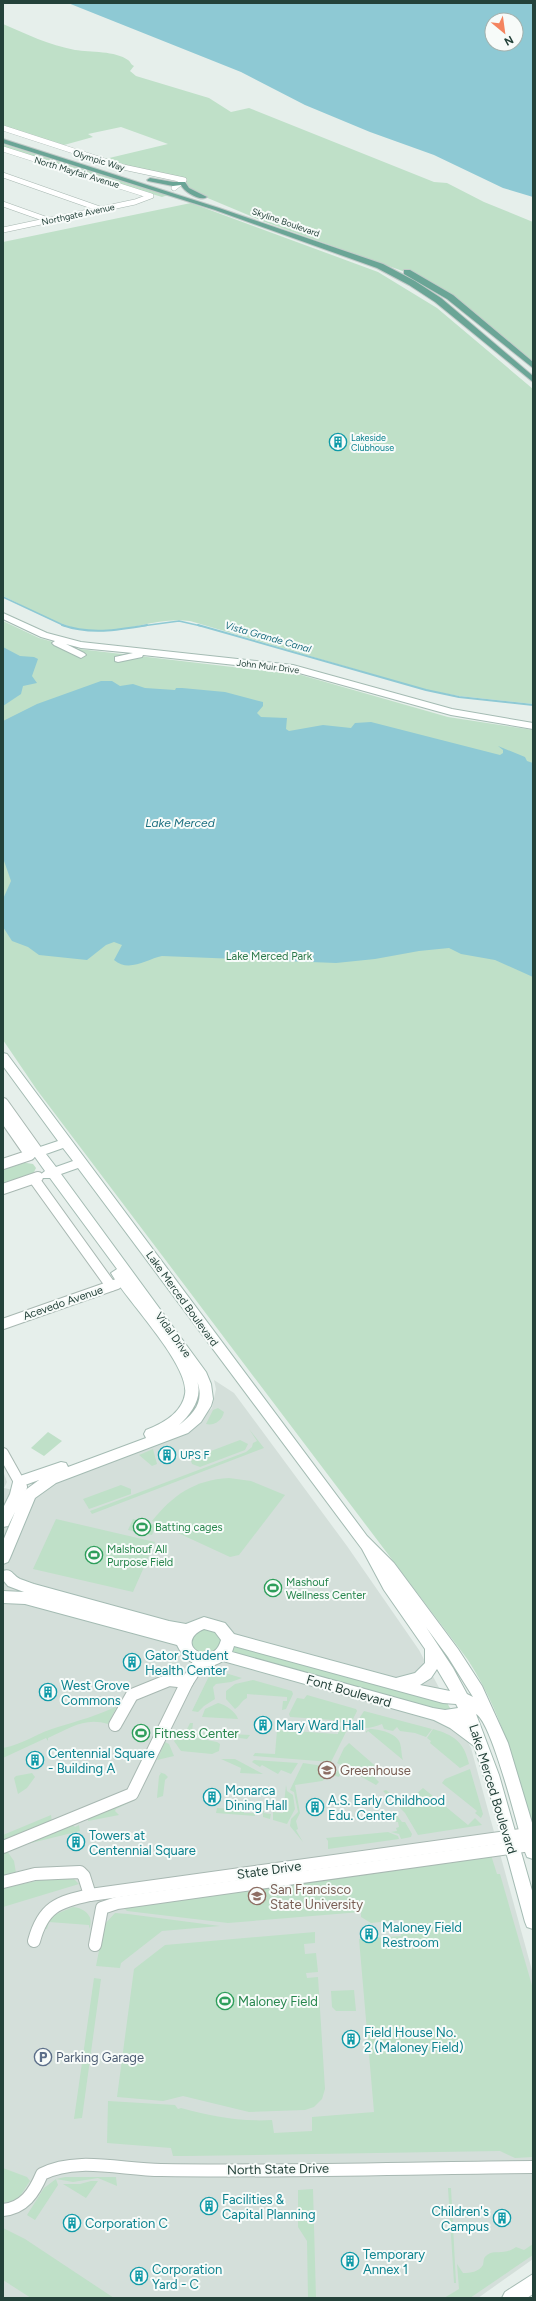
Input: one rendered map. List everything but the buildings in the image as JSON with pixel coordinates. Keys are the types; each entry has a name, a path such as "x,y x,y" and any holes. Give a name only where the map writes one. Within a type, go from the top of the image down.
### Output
{"main road":[{"name":"Skyline Boulevard","path":"3,134 204,197 269,223 387,263 419,277 450,297 533,366"},
{"name":"Skyline Boulevard","path":"3,141 196,202 351,255 396,274 438,300 533,380"},
{"path":"150,180 172,184 183,183 186,189 204,197"},
{"path":"130,181 159,189 174,188 171,190 174,193 196,202"}],"street":[{"name":"Olympic Way","path":"3,128 123,167 150,174 183,179 183,183"},
{"name":"North Mayfair Avenue","path":"3,149 151,196"},
{"path":"3,175 101,209"},
{"path":"174,188 183,183"},
{"name":"Northgate Avenue","path":"3,230 141,201 151,196"},
{"path":"3,204 49,220"},
{"name":"John Muir Drive","path":"3,616 44,635 89,647 304,670 440,710 485,719 533,726"},
{"path":"44,635 68,650 81,655"},
{"path":"118,659 147,653"},
{"name":"Lake Merced Boulevard","path":"3,1057 362,1540 391,1590 469,1701"},
{"name":"Vidal Drive","path":"3,1103 34,1153 44,1175 117,1284 199,1384"},
{"name":"Vidal Drive","path":"3,1116 34,1153"},
{"path":"3,1164 66,1143"},
{"path":"3,1189 81,1163"},
{"name":"Vidal Drive","path":"19,1482 192,1423 200,1416 207,1399 199,1384 44,1175"},
{"name":"Acevedo Avenue","path":"3,1324 117,1284"},
{"name":"Vidal Drive","path":"27,1500 33,1492 51,1480 169,1431"},
{"path":"3,1453 27,1500 3,1558"},
{"path":"3,1522 17,1494 19,1482"},
{"name":"Lake Merced Boulevard","path":"362,1540 389,1567 453,1653 469,1701 533,1922"},
{"path":"3,1591 7,1584 5,1571"},
{"path":"5,1571 13,1582 31,1589 169,1627 186,1636"},
{"path":"3,1597 25,1598 186,1636 204,1623 215,1624 224,1630 229,1638 228,1648 222,1655 214,1659 201,1660 188,1654 186,1636"},
{"name":"Font Boulevard","path":"229,1638 443,1697 469,1701 488,1713"},
{"path":"386,1682 409,1682 424,1676 433,1665 431,1648"},
{"name":"Font Boulevard","path":"222,1655 433,1714 444,1716 469,1701"},
{"path":"3,1847 132,1794 187,1682 201,1660"},
{"path":"114,1725 132,1695 169,1680 187,1682"},
{"name":"Lake Merced Boulevard","path":"488,1713 500,1743 531,1844"},
{"path":"433,1714 455,1724 480,1742"},
{"name":"State Drive","path":"95,1945 102,1908 117,1903 510,1842"},
{"name":"State Drive","path":"34,1941 38,1925 46,1912 59,1902 90,1895 510,1842 531,1844"},
{"path":"3,1882 35,1874 80,1872 84,1876 90,1895"},
{"name":"North State Drive","path":"3,2210 14,2209 36,2189 42,2174 54,2168 73,2165 160,2170 533,2167"},
{"path":"511,2298 533,2283"}],"shaded area":[{"name":"San Francisco State University","path":"214,1380 234,1393 347,1546 419,1650 471,1748 533,1974 533,2259 478,2298 3,2298 3,1471 7,1482 4,1488 37,1495 55,1482 195,1425 212,1408 216,1389"}],"green space":[{"path":"3,24 38,39 65,48 110,53 123,57 134,66 130,71 136,76 209,98 231,112 249,108 434,182 447,183 484,202 533,222 533,363 482,321 411,274 265,222 186,189 184,181 123,167 130,166 105,159 168,144 121,127 88,134 93,137 64,145 3,126"},
{"path":"3,144 168,195 162,197 3,148"},
{"path":"191,203 378,272 437,308 533,389 533,704 459,696 426,690 190,621 179,620 158,622 106,631 79,629 53,620 3,596 3,242"},
{"name":"Lake Merced Park","path":"3,621 39,638 79,649 301,675 448,717 533,730 533,1825 499,1720 480,1680 468,1660 37,1090 3,1040"},
{"path":"20,1162 33,1164 36,1168 32,1176 3,1186 3,1167"},
{"path":"218,1408 224,1412 220,1420 212,1424 206,1424 213,1410"},
{"path":"249,1429 264,1448 92,1514 90,1511 246,1452 252,1447 253,1443 257,1441"},
{"path":"48,1432 62,1441 44,1456 31,1448"},
{"path":"240,1440 248,1444 245,1450 200,1467 192,1464 191,1461 195,1457"},
{"path":"153,1449 157,1464 152,1466 139,1455"},
{"path":"229,1478 251,1481 285,1495 239,1555 230,1557 152,1521 176,1496 185,1490 205,1482"},
{"path":"121,1485 131,1489 131,1494 89,1509 83,1499"},
{"name":"Malshouf All Purpose Field","path":"56,1519 155,1542 133,1592 33,1569"},
{"name":"Batting cages","path":"133,1519 156,1525 152,1535 128,1530"},
{"path":"200,1628 220,1632 223,1646 206,1656 190,1649 193,1632"},
{"path":"235,1644 447,1703 451,1710 443,1711 231,1653"},
{"path":"215,1670 242,1678 231,1682 216,1684 213,1687 215,1699 198,1712 192,1711 211,1672"},
{"path":"253,1680 292,1691 293,1694 286,1709 282,1710 283,1701 287,1701 287,1697 247,1694 247,1698 235,1709 226,1699 226,1691 235,1684"},
{"path":"307,1695 356,1709 357,1711 351,1723 333,1722 333,1720 290,1717 289,1714 297,1698 304,1699"},
{"path":"218,1703 230,1709 238,1719 202,1717 205,1709"},
{"path":"117,1706 108,1724 92,1722 71,1727 48,1738 48,1741 46,1738 3,1758 3,1748 18,1744 51,1729 96,1715"},
{"path":"364,1711 432,1729 426,1737 415,1733 400,1731 397,1727 393,1731 384,1729 382,1724 361,1728 355,1725"},
{"path":"190,1723 193,1723 192,1732 250,1735 247,1739 217,1735 214,1739 185,1733"},
{"path":"339,1726 348,1728 331,1762 253,1756 255,1753 275,1754 277,1730 338,1734"},
{"path":"370,1729 386,1732 397,1738 401,1745 403,1760 368,1731 366,1733 366,1731"},
{"path":"433,1729 447,1734 457,1740 467,1756 469,1764 460,1768 430,1743 431,1741 427,1738"},
{"path":"182,1735 217,1742 220,1744 219,1751 212,1754 181,1751 174,1741 177,1737"},
{"path":"165,1742 169,1744 174,1756 157,1760"},
{"path":"349,1743 380,1770 374,1774 375,1778 379,1782 376,1785 337,1763 344,1748"},
{"path":"221,1759 235,1759 263,1774 240,1773 241,1768"},
{"path":"254,1760 298,1763 291,1774 281,1770 278,1774 262,1765 260,1767 252,1762"},
{"path":"303,1763 330,1767 323,1767 324,1773 333,1772 335,1774 338,1770 342,1772 339,1777 332,1775 322,1781 295,1785 300,1813 296,1821 298,1829 296,1830 303,1842 290,1826 291,1819 298,1812 294,1792 290,1790"},
{"path":"470,1769 483,1814 481,1818 475,1813 477,1811 442,1783 445,1779"},
{"path":"159,1772 165,1774 168,1777 165,1780 163,1796 157,1798 159,1776 161,1773"},
{"path":"32,1773 35,1777 27,1788 18,1794 14,1778 16,1776"},
{"path":"286,1785 287,1791 293,1795 295,1809 287,1824 273,1820 273,1812 283,1813"},
{"path":"423,1788 468,1825 475,1818 482,1825 418,1835 405,1813 383,1791 386,1790 404,1805"},
{"path":"139,1798 116,1809 115,1811 119,1815 88,1821 88,1818"},
{"path":"217,1808 264,1811 264,1813 271,1814 270,1819 263,1817 263,1812 244,1811 244,1813 255,1813 255,1816 216,1813"},
{"path":"395,1813 402,1822 405,1822 412,1834 411,1837 401,1839 399,1834 391,1832 397,1831 396,1828 399,1827 398,1822 395,1822 393,1814"},
{"path":"51,1815 52,1822 3,1843 3,1835"},
{"path":"72,1824 75,1827 79,1825 80,1831 27,1844 26,1842"},
{"path":"388,1832 398,1836 399,1839 328,1849 328,1841 326,1838"},
{"path":"7,1851 14,1861 16,1873 3,1877 3,1852"},
{"path":"491,1855 497,1874 500,1874 533,1989 533,2157 515,2158 500,2151 173,2156 171,2148 107,2143 108,2101 175,2105 178,2109 181,2108 226,2118 272,2120 274,2133 312,2131 312,2117 374,2112 359,1939 401,1936 399,1920 371,1923 361,1917 361,1912 228,1923 127,1911 124,1908"},
{"path":"61,1876 73,1878 79,1884 3,1907 3,1888"},
{"path":"73,1907 81,1909 88,1914 91,1921 89,1929 89,1925 49,1922 47,1929 43,1928 43,1924 54,1915"},
{"path":"115,1913 220,1926 162,1931 121,1963 120,1968 96,1966 104,1925"},
{"name":"Maloney Field","path":"315,1932 315,1943 304,1944 305,1954 316,1953 318,1972 306,1973 307,1978 318,1977 325,2089 322,2099 314,2107 305,2110 249,2112 183,2096 163,2101 117,2097 134,1969 165,1945"},
{"path":"94,1978 101,1979 82,2118 74,2119"},
{"path":"354,1990 356,2011 336,2011 332,2007 331,1991"},
{"path":"3,2168 27,2177 30,2181 17,2201 3,2203"},
{"path":"65,2177 116,2177 117,2186 98,2178 73,2182 56,2179"},
{"path":"56,2179 58,2185 35,2220 27,2215 44,2188"},
{"path":"98,2181 86,2198 63,2184 80,2184"},
{"path":"448,2188 451,2188 456,2283 454,2283"},
{"path":"313,2189 316,2298 308,2298 307,2241 298,2227 298,2190"},
{"path":"3,2228 25,2239 114,2298 31,2298 3,2280"},
{"path":"533,2244 533,2255 470,2298 444,2298 459,2289 457,2264 463,2273 474,2272 483,2265 484,2258 489,2254 507,2252 516,2247 524,2250"}],"water":[{"path":"68,3 533,3 533,197 503,188 434,155 370,132 305,105 241,72"},
{"path":"3,647 20,656 34,657 38,659 32,676 37,683 23,686 21,694 3,706"},
{"name":"Lake Merced","path":"101,681 112,681 120,686 133,684 145,688 175,690 176,688 182,688 225,692 263,702 263,706 257,713 261,717 287,718 286,729 289,731 323,725 351,728 355,723 371,722 500,755 503,753 503,750 498,746 525,757 527,761 533,763 533,977 495,960 461,954 449,948 336,963 162,956 138,964 126,965 120,964 114,960 122,945 114,942 106,945 87,960 39,955 28,947 12,941 3,927 3,899 11,881 3,858 3,721 37,704"}],"waterway":[{"name":"Vista Grande Canal","path":"3,597 64,626"},
{"name":"Vista Grande Canal","path":"142,626 179,621 201,626"},
{"name":"Vista Grande Canal","path":"64,626 83,630 104,631 147,625"},
{"name":"Vista Grande Canal","path":"198,625 426,690 459,697 533,705"}],"place":[{"name":"Lakeside Clubhouse","path":"338,442"},
{"name":"UPS F","path":"167,1455"},
{"name":"Batting cages","path":"142,1527"},
{"name":"Malshouf All Purpose Field","path":"94,1555"},
{"name":"Mashouf Wellness Center","path":"273,1588"},
{"name":"Gator Student Health Center","path":"132,1662"},
{"name":"West Grove Commons","path":"48,1692"},
{"name":"Mary Ward Hall","path":"263,1725"},
{"name":"Fitness Center","path":"141,1733"},
{"name":"Centennial Square - Building A","path":"35,1760"},
{"name":"Greenhouse","path":"327,1770"},
{"name":"Monarca Dining Hall","path":"212,1797"},
{"name":"A.S. Early Childhood Edu. Center","path":"315,1807"},
{"name":"Towers at Centennial Square","path":"76,1842"},
{"name":"San Francisco State University","path":"257,1896"},
{"name":"Maloney Field Restroom","path":"369,1934"},
{"name":"Maloney Field","path":"225,2001"},
{"name":"Field House No. 2 (Maloney Field)","path":"351,2039"},
{"name":"Parking Garage","path":"43,2057"},
{"name":"Facilities & Capital Planning","path":"209,2206"},
{"name":"Children's Campus","path":"502,2218"},
{"name":"Corporation C","path":"72,2223"},
{"name":"Temporary Annex 1","path":"350,2261"},
{"name":"Corporation Yard - C","path":"139,2276"}]}
